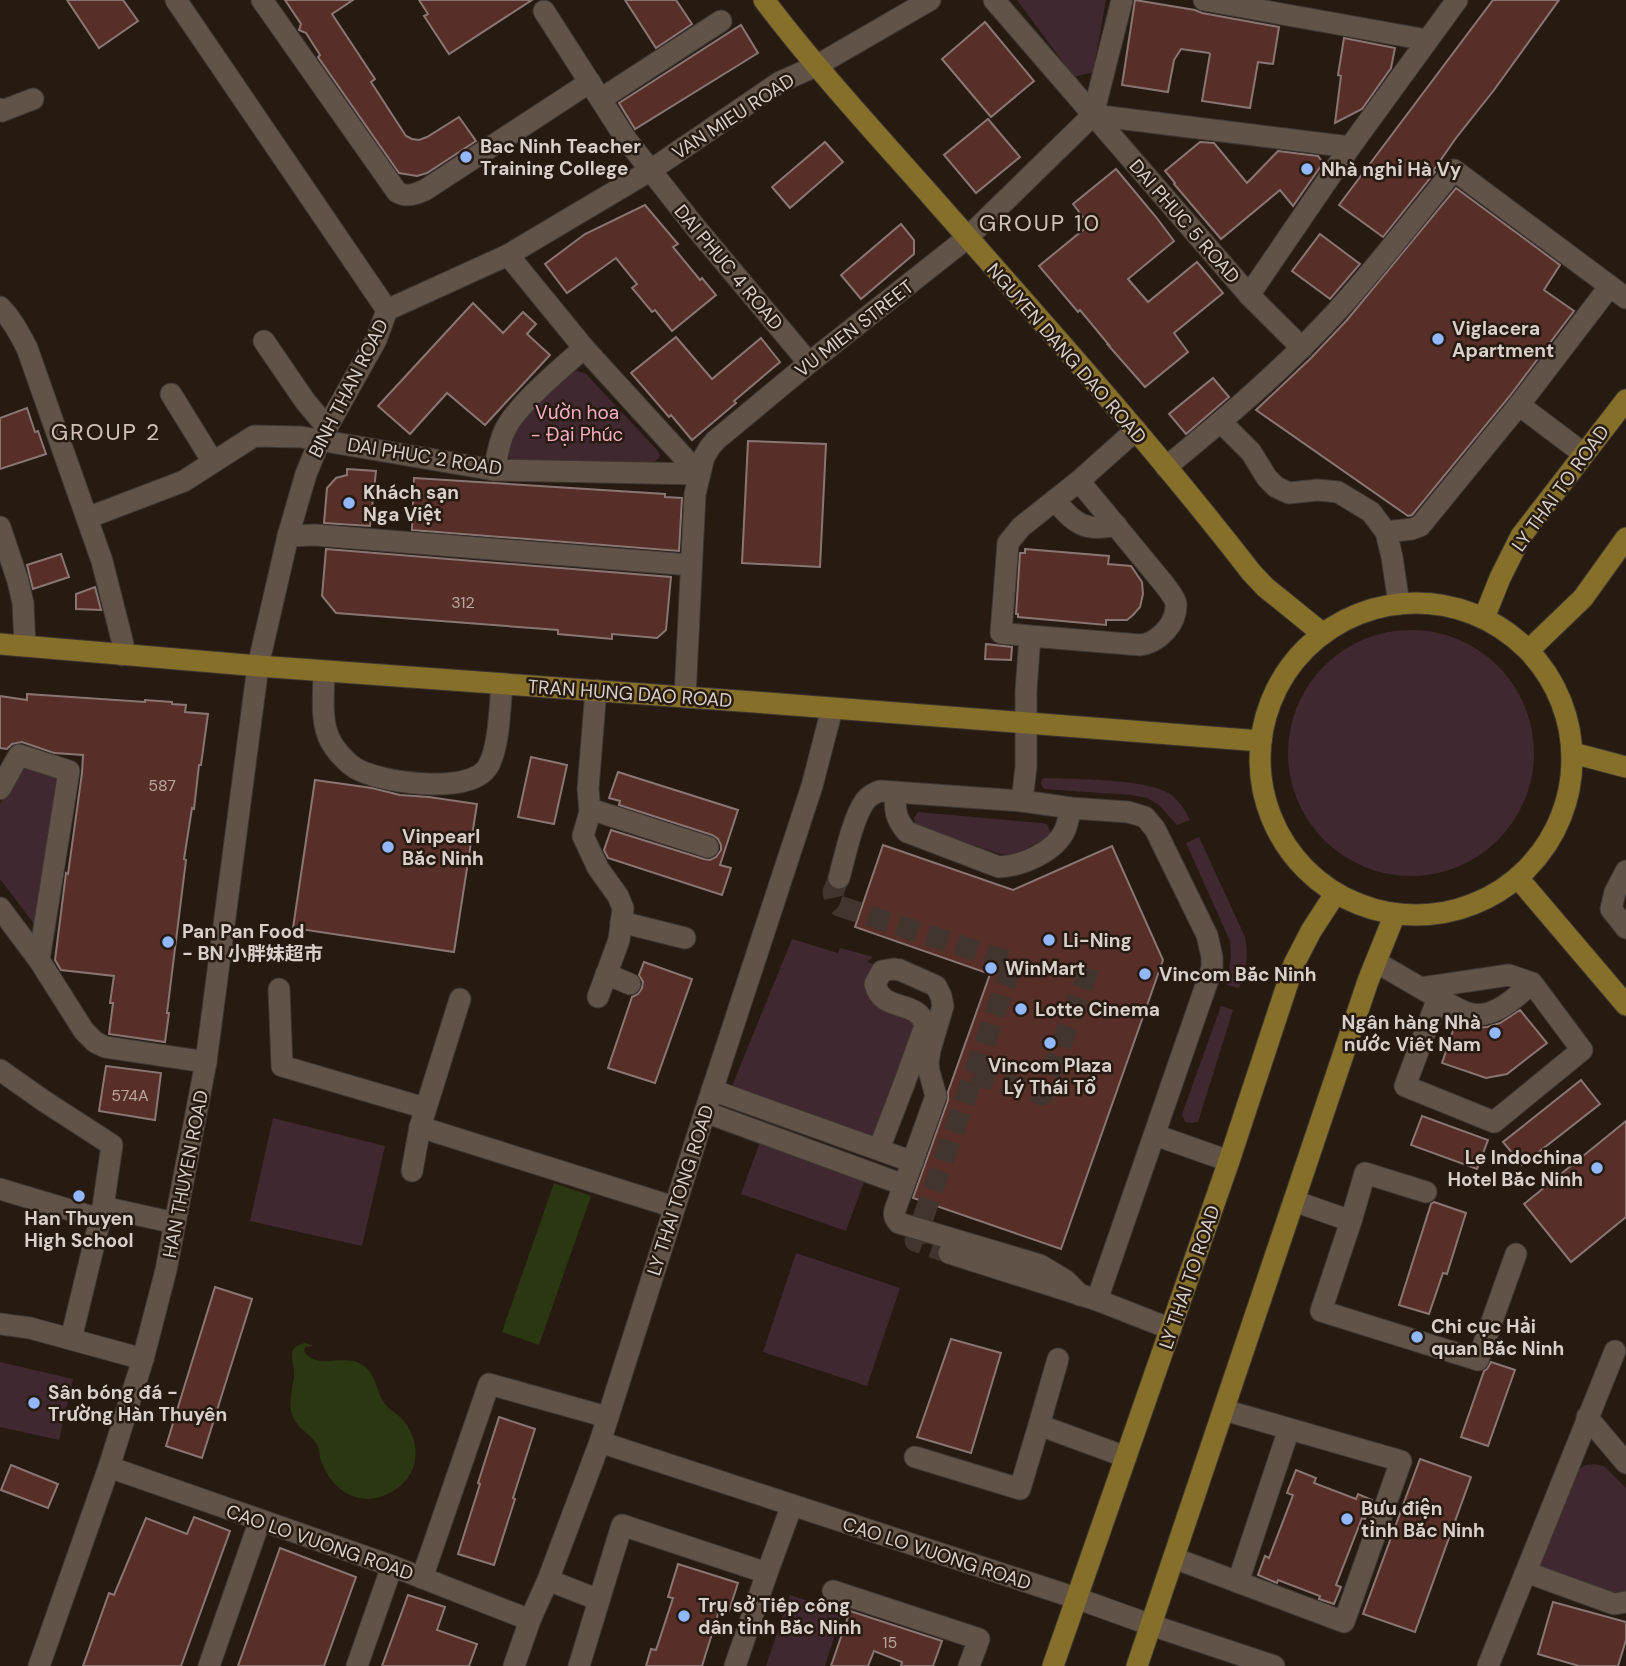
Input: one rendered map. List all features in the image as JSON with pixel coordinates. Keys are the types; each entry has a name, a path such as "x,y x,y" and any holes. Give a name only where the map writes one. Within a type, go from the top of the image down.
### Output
{"main road":[{"name":"NGUYEN DANG DAO ROAD","path":"764,0 816,66 1136,430 1258,580 1323,634"},
{"name":"LY THAI TO ROAD","path":"1484,618 1516,545 1626,400"},
{"path":"1529,650 1583,598 1626,538"},
{"path":"1425,603 1449,606 1484,618 1508,632 1529,650 1558,691 1570,727 1573,753 1570,789 1559,823 1540,854 1518,878 1495,894 1463,908 1429,915 1395,914 1364,907 1335,894 1316,880 1285,846 1266,804 1259,758 1261,741 1270,704 1284,676 1304,651 1323,634 1366,612 1399,604 1425,603"},
{"name":"TRAN HUNG DAO ROAD","path":"0,644 258,666 1261,741"},
{"path":"1573,753 1626,767"},
{"path":"1518,878 1626,1005"},
{"name":"LY THAI TO ROAD","path":"1053,1666 1229,1161 1294,964 1335,894"},
{"path":"1137,1666 1294,1201 1395,914"}],"street":[{"name":"BINH THAN ROAD","path":"176,0 387,310 376,340 323,433 306,474 288,536 258,666"},
{"path":"262,0 397,192 402,195 425,190 721,21"},
{"name":"VAN MIEU ROAD","path":"387,310 508,255 651,170 780,82 816,66 930,0"},
{"name":"DAI PHUC 5 ROAD","path":"994,0 1249,295 1350,147 1457,0"},
{"path":"1122,0 1093,115 1350,147"},
{"path":"1204,0 1427,40"},
{"name":"DAI PHUC 4 ROAD","path":"544,11 626,139 809,363"},
{"path":"0,109 2,111 33,99"},
{"name":"VU MIEN STREET","path":"685,697 695,494 704,457 710,447 809,363 967,239 1093,115"},
{"path":"1166,467 1262,387 1302,348 1338,310 1454,170 1618,292 1519,405 1420,526 1412,530 1386,532"},
{"path":"508,255 584,348 699,474"},
{"path":"1249,295 1302,348"},
{"path":"0,307 27,348 87,518 106,573 123,643 122,655"},
{"path":"264,341 305,401 323,433"},
{"path":"494,470 504,432 513,416 584,348"},
{"path":"171,394 213,462"},
{"path":"1519,405 1584,454"},
{"path":"1221,422 1251,452 1276,487 1289,493 1318,490 1338,492 1371,512 1386,532 1399,604"},
{"path":"1079,481 1174,599 1176,607 1173,618 1163,634 1148,645 1001,634 1007,543 1021,527 1079,481 1136,430"},
{"name":"DAI PHUC 2 ROAD","path":"87,518 184,481 254,436 301,437 323,433 494,470 699,474"},
{"path":"1055,500 1067,515 1087,527 1116,526"},
{"path":"0,527 23,603 25,646"},
{"path":"288,536 315,535 691,565"},
{"path":"1022,801 1026,767 1026,691 1030,636"},
{"name":"HAN THUYEN ROAD","path":"39,1666 109,1466 143,1359 166,1270 206,1062 258,666"},
{"path":"324,671 325,725 330,741 340,754 355,768 388,779 423,784 452,784 477,778 487,767 494,750 502,684"},
{"path":"596,690 588,789 590,809 583,836 598,868 623,908 619,940 598,997"},
{"name":"LY THAI TONG ROAD","path":"514,1666 600,1442 812,786 832,709"},
{"path":"0,789 19,755 69,771 39,960"},
{"path":"839,878 851,836 866,800 880,791 1128,812 1145,817 1155,829 1210,945 1212,957 1209,978 1156,1135 1089,1297"},
{"path":"895,792 899,823 907,832 999,867 1028,861 1054,845 1065,831 1071,808"},
{"path":"590,809 708,846"},
{"path":"1626,871 1615,892 1611,909 1626,928"},
{"path":"0,908 39,960 84,1031 95,1042 105,1047 206,1062"},
{"path":"621,922 685,938"},
{"path":"1376,962 1471,1014 1483,1014 1500,1008 1532,983"},
{"path":"878,1149 925,1026 919,1013 884,1001 877,993 874,984 883,971 893,969 936,986 942,996 942,1008 928,1063 936,1096 894,1213 899,1223 1040,1265 1089,1297"},
{"path":"606,974 630,984"},
{"path":"1509,975 1532,983 1582,1050 1494,1122 1405,1086 1429,993 1509,975"},
{"path":"279,989 282,1066 674,1207"},
{"path":"412,1171 423,1118 460,999"},
{"path":"0,1070 112,1145 102,1213 71,1339"},
{"path":"904,1084 936,1096"},
{"path":"712,1090 913,1162"},
{"path":"705,1112 904,1185"},
{"path":"1156,1135 1229,1161"},
{"path":"1426,1192 1366,1172 1321,1311 1478,1360 1516,1254"},
{"path":"0,1189 102,1213 175,1223"},
{"path":"1294,1201 1351,1221"},
{"path":"949,1253 1089,1297 1171,1329"},
{"path":"0,1324 30,1328 143,1359"},
{"path":"1488,1666 1615,1351"},
{"path":"915,1457 1020,1489 1058,1359"},
{"path":"422,1578 489,1384 607,1418"},
{"path":"1174,1558 1344,1622 1401,1461 1224,1410"},
{"path":"1587,1417 1626,1463"},
{"path":"1039,1424 1126,1457"},
{"path":"1238,1582 1289,1429"},
{"name":"CAO LO VUONG ROAD","path":"600,1442 1274,1666"},
{"name":"CAO LO VUONG ROAD","path":"109,1466 392,1566 530,1620"},
{"path":"735,1666 792,1505"},
{"path":"209,1666 260,1520"},
{"path":"579,1666 622,1525 767,1573"},
{"path":"357,1666 392,1566"},
{"path":"1526,1572 1614,1604 1626,1602"},
{"path":"548,1580 599,1600"},
{"path":"833,1591 979,1639 969,1666"}],"green space":[{"path":"1017,0 1106,0 1093,72 1074,77"},
{"name":"Vườn hoa - Đại Phúc","path":"577,371 586,374 658,451 658,459 654,462 512,460 506,455 517,430 532,409 570,373"},
{"path":"1423,630 1447,635 1469,644 1498,666 1514,684 1525,706 1532,729 1532,777 1525,800 1514,822 1498,840 1480,856 1447,871 1423,876 1399,876 1375,871 1342,856 1308,822 1290,777 1288,741 1293,717 1308,684 1342,650 1387,632"},
{"path":"23,763 58,776 38,929 0,879 0,804"},
{"path":"1045,778 1110,781 1160,789 1176,799 1190,820 1177,825 1159,805 1147,798 1044,789 1041,784"},
{"path":"918,812 1047,824 1050,836 1013,856 1007,856 916,826 914,818"},
{"path":"1199,837 1245,937 1246,963 1239,988 1227,985 1230,941 1186,843"},
{"path":"792,939 838,953 840,948 873,957 867,962 878,966 866,983 866,994 874,1001 908,1017 917,1028 879,1149 730,1091"},
{"path":"1221,1006 1233,1010 1198,1122 1185,1122 1182,1114"},
{"path":"273,1118 385,1146 362,1246 250,1221"},
{"path":"760,1142 865,1179 846,1231 741,1194"},
{"path":"796,1253 900,1288 867,1386 763,1352"},
{"name":"Sân bóng đá - Trường Hàn Thuyên","path":"0,1362 73,1379 59,1440 0,1427"},
{"path":"1594,1464 1604,1466 1626,1488 1626,1591 1616,1594 1540,1566 1574,1472"},
{"path":"790,1595 842,1612 825,1666 766,1666"}],"shaded area":[{"path":"554,1183 591,1196 539,1345 502,1332"},
{"path":"305,1343 314,1346 305,1347 304,1352 317,1360 357,1362 368,1369 381,1398 407,1425 415,1447 413,1468 401,1485 392,1492 370,1499 345,1492 331,1480 321,1461 316,1443 294,1419 290,1404 294,1377 292,1352 298,1345"}],"building":[{"path":"67,0 123,0 138,21 99,48"},
{"path":"285,0 353,0 332,14 375,79 371,82 406,136 419,140 459,117 476,141 427,173 417,176 399,173 318,57 320,55 306,33 299,30 301,24"},
{"path":"419,0 532,0 449,54 424,16 428,14"},
{"path":"625,0 676,0 692,24 656,48"},
{"path":"1135,0 1279,27 1273,64 1258,62 1250,108 1202,101 1209,53 1181,49 1174,60 1168,92 1122,85"},
{"path":"1493,0 1559,0 1456,138 1433,171 1435,172 1383,237 1339,205"},
{"path":"985,22 1034,81 991,117 942,59"},
{"path":"741,25 758,53 635,129 619,103"},
{"path":"1344,38 1395,48 1391,68 1362,109 1335,123 1341,76 1338,75"},
{"path":"988,119 1020,157 976,193 944,155"},
{"path":"825,142 843,162 790,208 772,187"},
{"path":"1200,142 1214,143 1247,183 1278,151 1318,156 1323,163 1293,206 1280,190 1221,239 1165,171"},
{"path":"1116,169 1174,241 1128,279 1148,302 1197,262 1223,293 1174,333 1188,352 1145,387 1039,266 1089,225 1073,204"},
{"name":"Viglacera Apartment","path":"1456,188 1560,265 1544,290 1574,311 1509,397 1412,515 1408,516 1256,410 1347,320"},
{"path":"645,205 678,244 673,247 716,295 672,331 632,288 637,284 616,258 567,293 545,264 585,234"},
{"path":"901,224 914,240 914,254 861,299 841,275"},
{"path":"1320,234 1360,264 1330,299 1292,271"},
{"path":"473,303 503,333 523,312 536,324 527,334 550,355 485,425 447,393 410,434 378,406"},
{"path":"676,337 712,379 761,338 780,362 692,440 631,373"},
{"path":"1213,378 1229,397 1186,434 1169,414"},
{"path":"27,408 46,454 0,469 0,418"},
{"path":"748,441 826,444 820,567 742,563"},
{"path":"347,469 376,471 370,526 324,523 327,488 336,478 347,475"},
{"path":"414,478 665,494 665,497 682,498 679,551 412,530"},
{"path":"326,549 671,577 666,630 657,638 612,634 612,639 558,634 558,630 336,613 322,596"},
{"path":"1025,549 1109,556 1108,564 1131,566 1142,582 1140,607 1127,620 1106,620 1106,625 1018,617 1020,553 1025,553"},
{"path":"61,554 69,577 33,589 27,565"},
{"path":"95,587 101,610 76,609 76,594"},
{"path":"986,644 1012,647 1011,660 985,659"},
{"path":"27,694 172,702 186,705 185,712 208,714 184,859 165,1042 109,1034 114,976 61,970 55,960 83,755 54,753 22,742 12,744 7,749 0,748 0,696 27,700"},
{"path":"531,757 567,765 554,824 518,817"},
{"path":"618,772 738,810 720,865 731,868 722,895 608,858 604,850 611,830 704,859 716,857 721,850 718,839 712,835 619,805 620,801 609,798"},
{"path":"315,780 400,795 477,804 454,952 293,928"},
{"name":"Vincom Plaza Lý Thái Tổ","path":"883,845 1013,890 1112,846 1163,960 1061,1249 913,1198 990,974 855,927"},
{"path":"644,962 692,979 655,1083 608,1068 632,997 642,988 643,982 639,975"},
{"name":"Ngân hàng Nhà nước Viêt Nam","path":"1520,1010 1547,1043 1507,1074 1486,1078 1442,1063 1456,1022 1475,1028 1487,1027 1500,1023"},
{"path":"106,1066 161,1073 155,1120 99,1111"},
{"path":"1581,1080 1600,1104 1522,1165 1503,1142"},
{"path":"1422,1116 1488,1140 1477,1169 1411,1145"},
{"name":"Le Indochina Hotel Bắc Ninh","path":"1626,1121 1626,1217 1571,1262 1524,1204"},
{"path":"1434,1202 1466,1213 1447,1274 1443,1273 1429,1314 1399,1305 1431,1204"},
{"path":"215,1287 252,1299 202,1458 166,1446"},
{"path":"951,1339 1001,1353 971,1453 917,1437"},
{"path":"1491,1362 1515,1370 1488,1446 1461,1437 1484,1371"},
{"path":"499,1417 535,1429 494,1565 458,1554"},
{"path":"1420,1459 1471,1477 1415,1632 1363,1614"},
{"path":"11,1465 58,1484 48,1508 1,1490"},
{"path":"1296,1470 1316,1478 1314,1483 1356,1499 1358,1494 1372,1500 1365,1519 1362,1518 1336,1585 1341,1587 1334,1604 1319,1599 1320,1596 1258,1575 1265,1556 1269,1558 1293,1495 1287,1493"},
{"path":"194,1517 230,1531 181,1666 83,1666 109,1593 114,1595 146,1518 187,1534"},
{"path":"280,1548 356,1577 324,1666 238,1666"},
{"name":"Trụ sở Tiếp công dân tỉnh Bắc Ninh","path":"678,1564 738,1583 729,1611 720,1608 702,1666 646,1666 651,1649 656,1650 673,1598 668,1597"},
{"path":"408,1595 445,1607 437,1630 477,1644 469,1666 382,1666"},
{"path":"1553,1602 1626,1622 1626,1640 1618,1666 1579,1666 1538,1654"},
{"path":"850,1611 942,1641 933,1666 901,1666 902,1662 874,1651 868,1666 831,1666"}],"tunnel":[{"path":"839,878 833,892 835,902 839,906 1013,963 915,1241 949,1253"},
{"path":"974,1074 1043,1095 1092,960"}],"place":[{"name":"Bac Ninh Teacher Training College","path":"466,157"},
{"name":"Nhà nghỉ Hà Vy","path":"1307,169"},
{"name":"Viglacera Apartment","path":"1438,339"},
{"name":"Khách sạn Nga Việt","path":"349,503"},
{"name":"Vinpearl Bắc Ninh","path":"388,847"},
{"name":"Li-Ning","path":"1049,940"},
{"name":"Pan Pan Food - BN 小胖妹超市","path":"168,942"},
{"name":"WinMart","path":"991,968"},
{"name":"Vincom Bắc Ninh","path":"1145,974"},
{"name":"Lotte Cinema","path":"1021,1009"},
{"name":"Ngân hàng Nhà nước Viêt Nam","path":"1495,1033"},
{"name":"Vincom Plaza Lý Thái Tổ","path":"1050,1043"},
{"name":"Le Indochina Hotel Bắc Ninh","path":"1597,1168"},
{"name":"Han Thuyen High School","path":"79,1196"},
{"name":"Chi cục Hải quan Bắc Ninh","path":"1417,1337"},
{"name":"Sân bóng đá - Trường Hàn Thuyên","path":"34,1403"},
{"name":"Bưu điện tỉnh Bắc Ninh","path":"1347,1519"},
{"name":"Trụ sở Tiếp công dân tỉnh Bắc Ninh","path":"684,1616"}],"district":[{"name":"GROUP 10","path":"1040,223"},
{"name":"GROUP 2","path":"106,432"}]}
